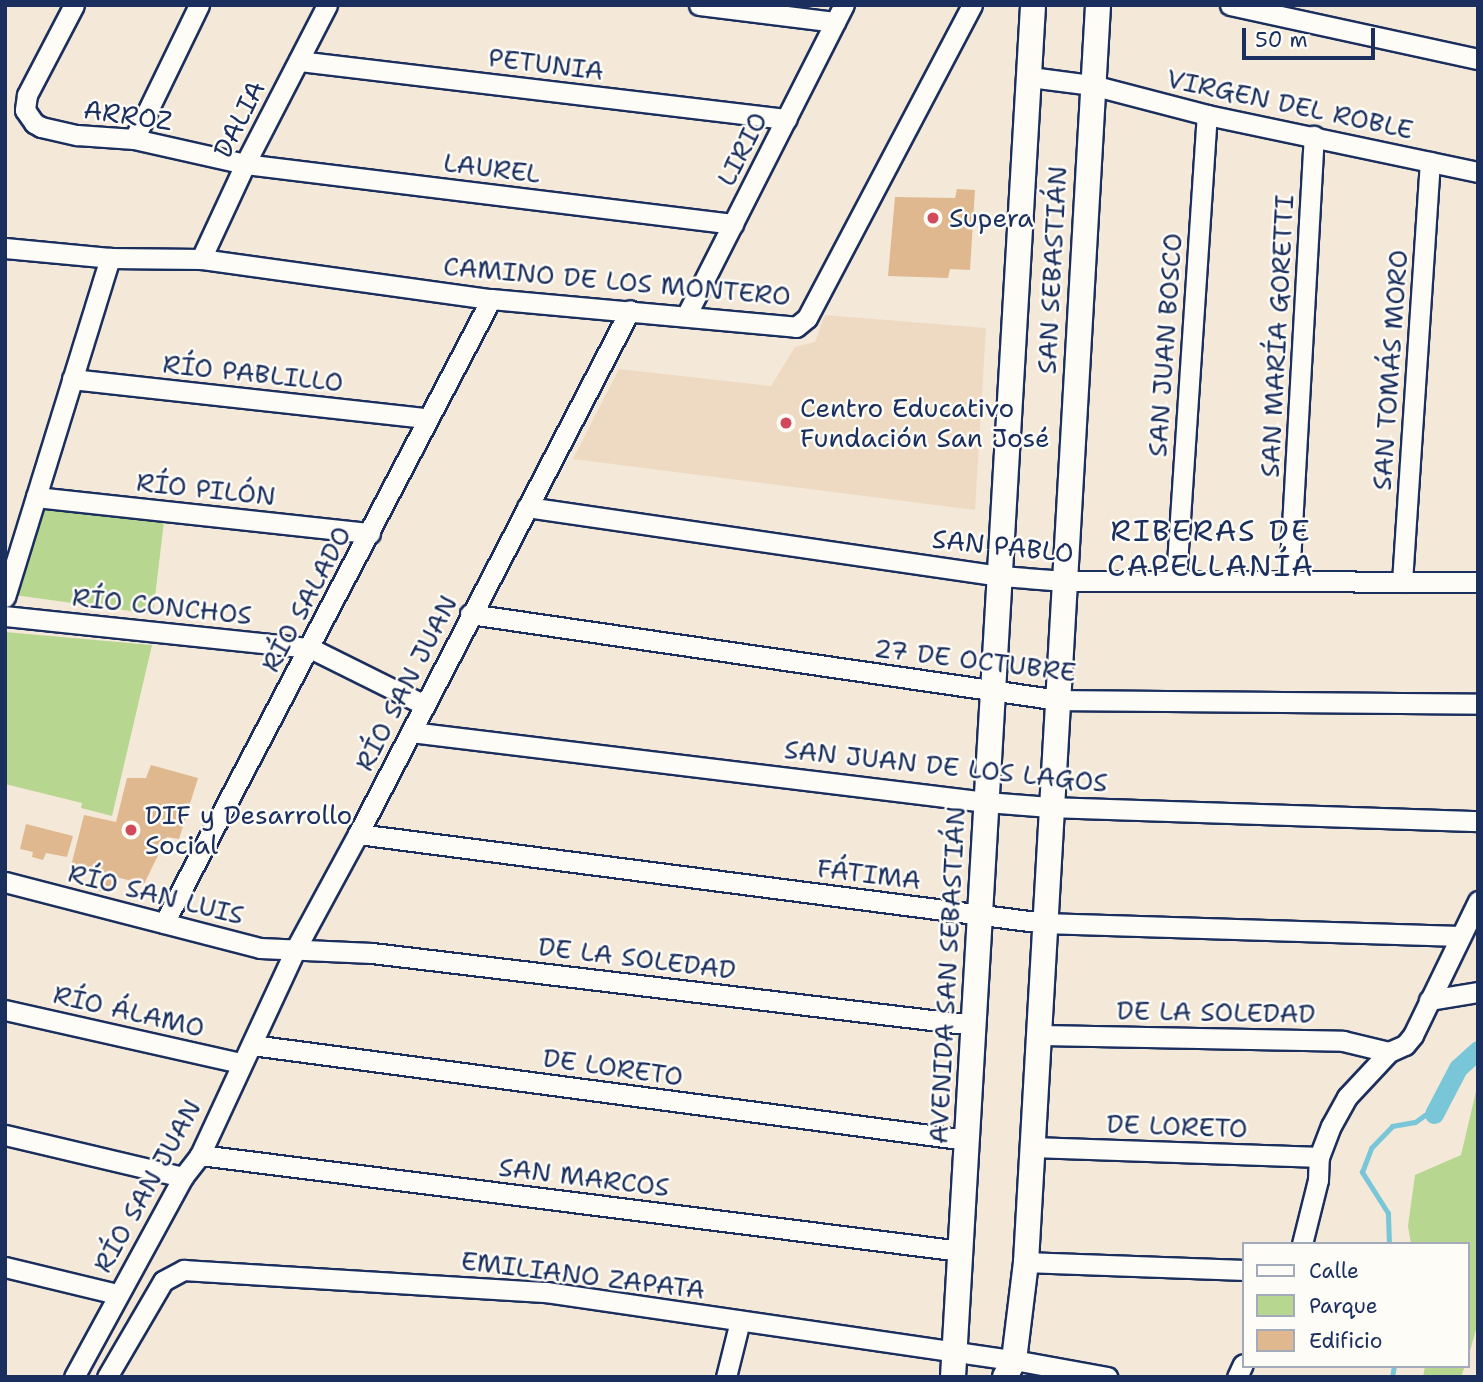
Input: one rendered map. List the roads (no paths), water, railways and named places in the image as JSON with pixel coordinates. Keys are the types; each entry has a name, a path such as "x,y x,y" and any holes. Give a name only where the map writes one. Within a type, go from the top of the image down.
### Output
{"main road":[{"name":"SAN SEBASTIÁN","path":"1001,576 1033,5"},
{"name":"SAN SEBASTIÁN","path":"1065,580 1098,5"},
{"name":"AVENIDA SAN SEBASTIÁN","path":"953,1377 1001,576"},
{"path":"1010,1368 1026,1262 1065,580"}],"street":[{"name":"ARROZ","path":"74,5 27,95 25,110 34,123 77,135 134,139 245,164"},
{"path":"134,139 199,5"},
{"name":"DALIA","path":"201,259 245,164 327,5"},
{"path":"699,5 839,14"},
{"name":"CAMINO DE LOS MONTERO","path":"5,248 110,258 201,259 491,299 630,310 789,328 802,324 972,5"},
{"path":"1230,5 1478,59"},
{"name":"LIRIO","path":"686,316 839,14"},
{"name":"PETUNIA","path":"299,61 787,118"},
{"name":"VIRGEN DEL ROBLE","path":"1031,77 1092,85 1207,115 1478,172"},
{"name":"SAN JUAN BOSCO","path":"1176,579 1207,115"},
{"name":"SAN MARÍA GORETTI","path":"1289,580 1314,136"},
{"name":"SAN TOMÁS MORO","path":"1402,582 1430,162"},
{"name":"LAUREL","path":"245,164 733,224"},
{"path":"5,597 110,258"},
{"name":"RÍO SALADO","path":"164,922 491,299"},
{"name":"RÍO SAN JUAN","path":"74,1377 183,1177 200,1156 295,950 630,310"},
{"name":"RÍO PABLILLO","path":"72,379 428,418"},
{"name":"RÍO PILÓN","path":"36,497 370,533"},
{"name":"SAN PABLO","path":"527,507 1001,576 1065,580 1478,582"},
{"name":"27 DE OCTUBRE","path":"470,614 993,692 1059,699 1478,704"},
{"name":"RÍO CONCHOS","path":"5,616 310,648 425,705"},
{"name":"SAN JUAN DE LOS LAGOS","path":"411,732 986,802 1050,807 1478,821"},
{"name":"FÁTIMA","path":"358,834 1044,923 1459,936"},
{"name":"RÍO SAN LUIS","path":"5,883 260,948 295,950"},
{"path":"1302,1242 1318,1180 1319,1157 1347,1097 1390,1052 1405,1045 1413,1035 1478,901"},
{"name":"DE LA SOLEDAD","path":"295,950 372,953 974,1025"},
{"path":"1429,1000 1478,992"},
{"name":"RÍO ÁLAMO","path":"5,1010 241,1063"},
{"name":"DE LA SOLEDAD","path":"1041,1035 1343,1041 1390,1052"},
{"name":"DE LORETO","path":"252,1045 967,1140"},
{"path":"5,1135 183,1177"},
{"name":"DE LORETO","path":"1034,1147 1319,1157"},
{"name":"SAN MARCOS","path":"200,1156 961,1251"},
{"path":"1026,1262 1242,1270"},
{"path":"5,1267 117,1294"},
{"name":"EMILIANO ZAPATA","path":"107,1377 163,1280 184,1269 546,1292 955,1352 1010,1368 1107,1377"},
{"path":"726,1377 740,1321"}],"waterway":[{"path":"1434,1114 1458,1068 1478,1050"},
{"path":"1389,1242 1388,1213 1362,1172 1371,1148 1392,1126 1415,1122 1425,1115 1434,1114"},
{"path":"1392,1377 1394,1368"}],"place":[{"name":"Supera","path":"933,218"},
{"name":"Centro Educativo Fundación San José","path":"786,423"},
{"name":"DIF y Desarrollo Social","path":"131,830"}],"district":[{"name":"RIBERAS DE CAPELLANÍA","path":"1211,548"}]}
